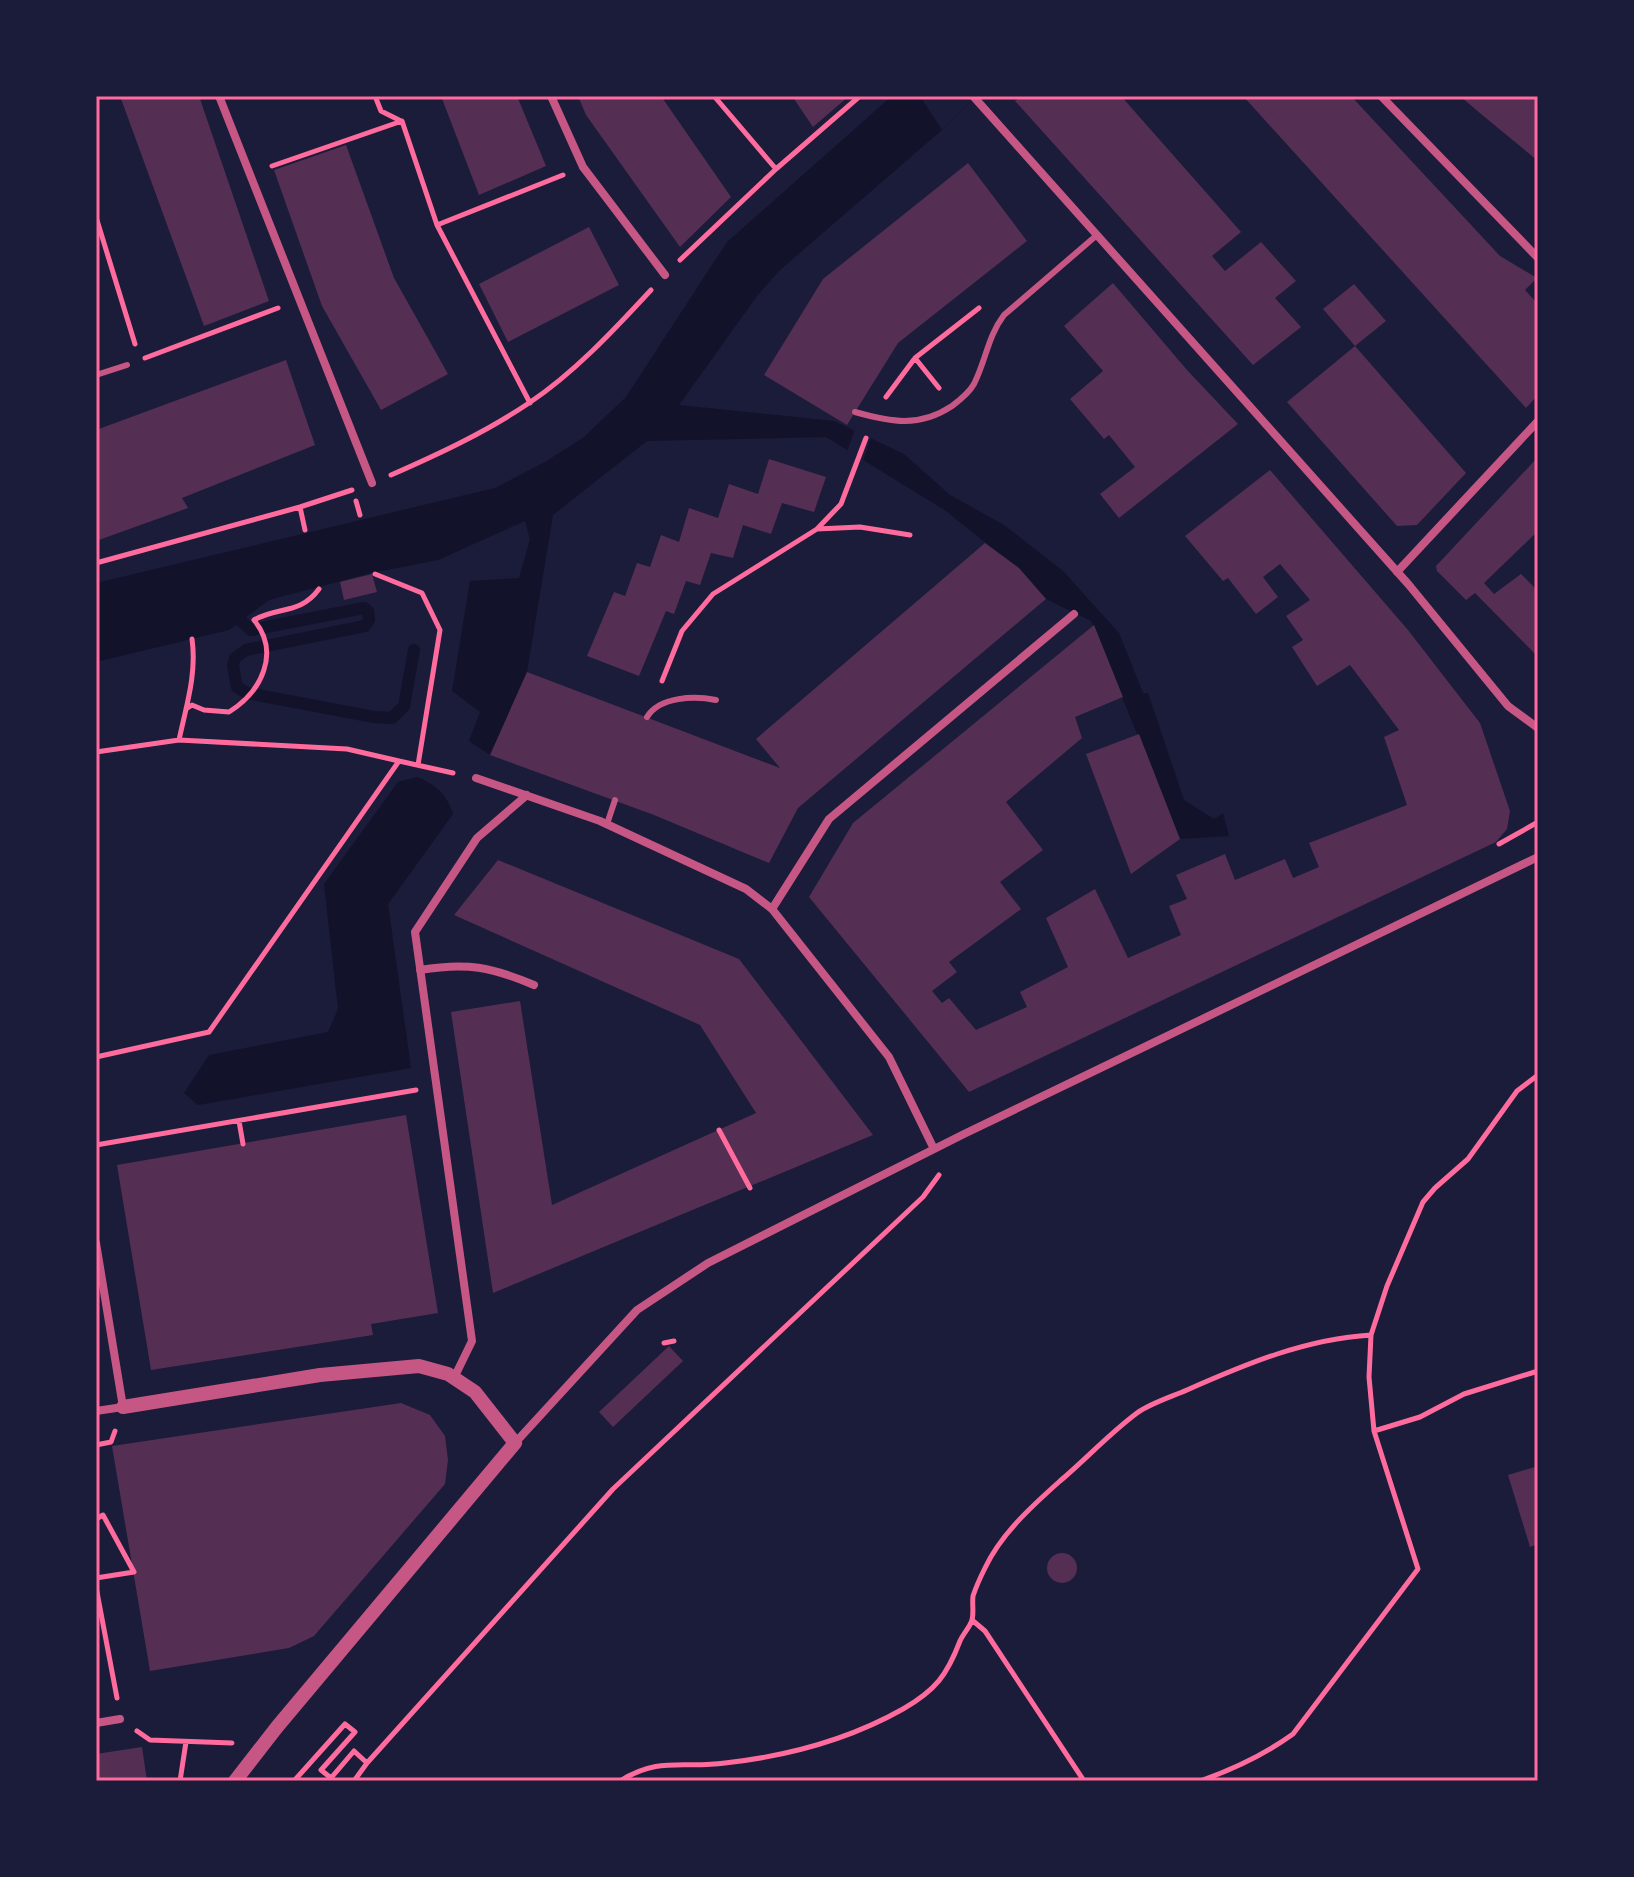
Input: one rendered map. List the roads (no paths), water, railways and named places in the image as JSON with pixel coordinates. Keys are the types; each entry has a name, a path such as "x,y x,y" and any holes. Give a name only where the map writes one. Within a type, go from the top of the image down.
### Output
{"street":[{"path":"219,96 297,300 372,483"},
{"path":"551,96 583,167 665,275"},
{"path":"1381,96 1538,258"},
{"path":"973,97 1397,572 1508,706 1538,728"},
{"path":"1397,572 1538,421"},
{"path":"772,909 829,819 1074,614"},
{"path":"476,778 607,824 746,889 772,909 889,1057 934,1149"},
{"path":"454,1378 472,1341 415,932 477,838 527,795"},
{"path":"235,1781 515,1443 637,1310 721,1256 934,1149 1538,857"},
{"path":"420,970 453,965 499,970 534,985"},
{"path":"96,1243 123,1407"},
{"path":"96,1411 320,1375 419,1366 448,1374 475,1392 515,1443"},
{"path":"96,1723 120,1719"}],"lane":[{"path":"855,412 890,422 910,423 938,415 962,398 973,386 993,329 1004,315 1097,235"},
{"path":"96,375 127,365"},
{"path":"648,714 675,700 698,696 716,700"},
{"path":"607,824 615,800"}],"waterway":[{"path":"241,621 251,630 364,608 368,611 369,620 365,626 246,650 235,658 233,666 237,687 247,693 374,717 392,718 404,706 414,650"}]}
